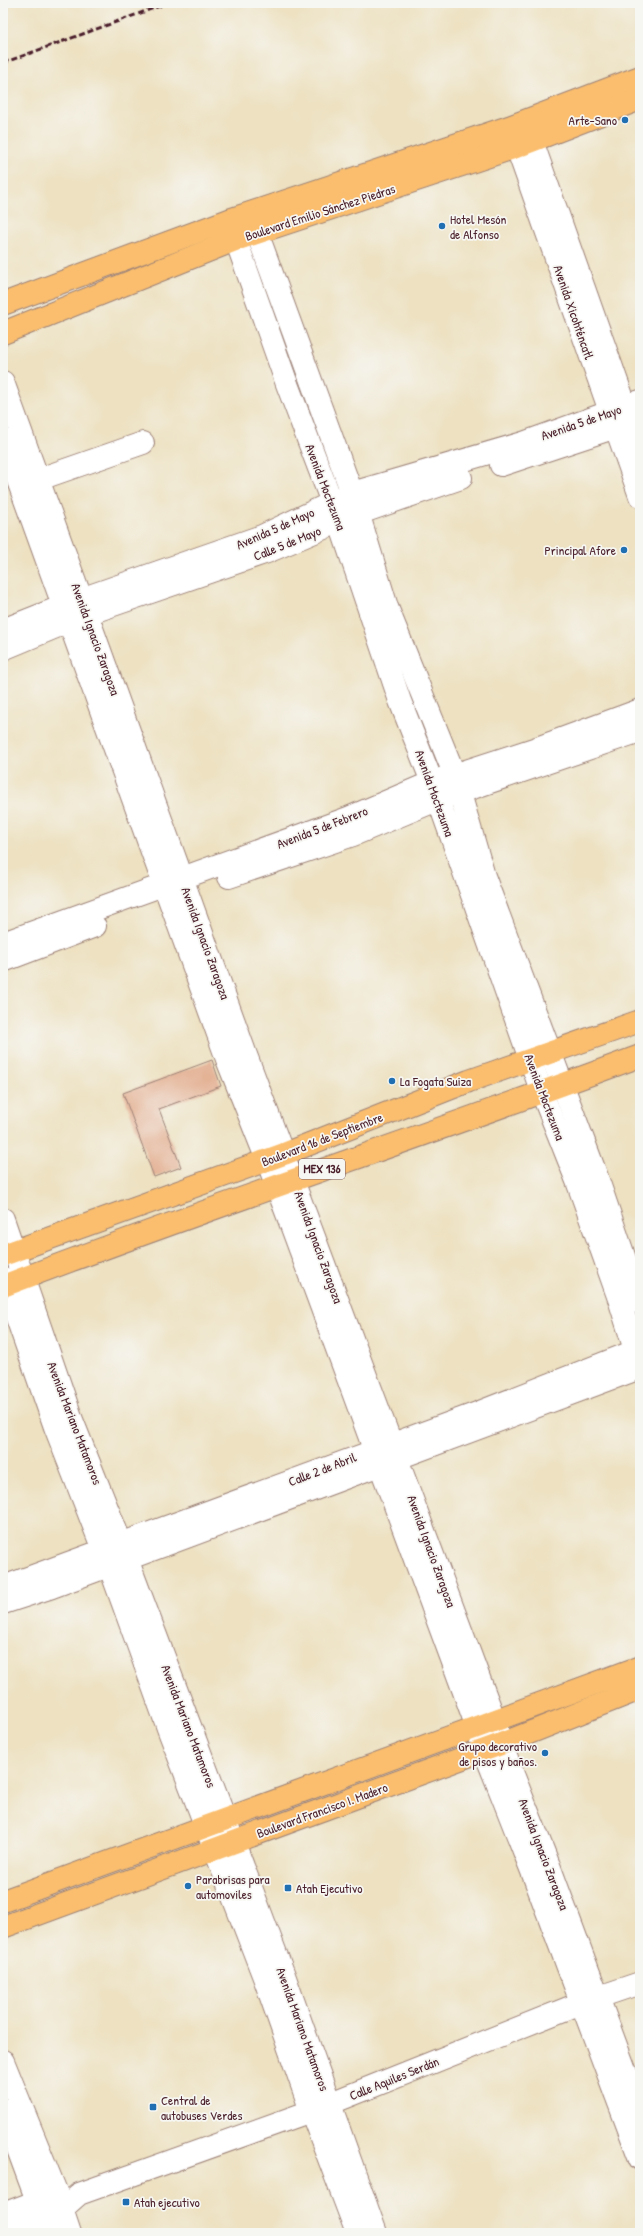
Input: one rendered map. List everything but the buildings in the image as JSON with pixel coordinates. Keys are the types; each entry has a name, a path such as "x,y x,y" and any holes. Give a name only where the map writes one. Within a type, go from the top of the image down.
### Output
{"main road":[{"name":"Boulevard Emilio Sánchez Piedras","path":"3,304 232,230 257,233 521,134 640,77"},
{"name":"Boulevard Emilio Sánchez Piedras","path":"3,333 232,230 250,213 640,100"},
{"name":"Boulevard 16 de Septiembre","path":"9,1253 276,1157 530,1060 640,1021"},
{"name":"Boulevard 16 de Septiembre","path":"9,1282 285,1182 542,1093 640,1056"},
{"name":"Boulevard Francisco I. Madero","path":"3,1901 640,1666"},
{"name":"Boulevard Francisco I. Madero","path":"3,1927 492,1747 640,1689"}],"street":[{"name":"Avenida Xicohténcatl","path":"521,134 588,326 640,447"},
{"name":"Avenida Moctezuma","path":"250,213 308,372 345,508 379,610 400,701 434,791 476,880 506,962 551,1053 563,1085 586,1178"},
{"name":"Avenida Moctezuma","path":"232,230 287,384 345,508"},
{"path":"287,384 308,372"},
{"name":"Avenida Ignacio Zaragoza","path":"3,382 29,482 75,610 211,982 237,1059 276,1157 486,1724 492,1747 542,1871 589,2001 638,2148"},
{"name":"Avenida Xicohténcatl","path":"627,415 640,496"},
{"path":"345,508 525,450 627,415"},
{"name":"Avenida Ignacio Zaragoza","path":"3,438 29,482"},
{"path":"29,482 143,443"},
{"name":"Avenida 5 de Mayo","path":"265,544 345,508"},
{"name":"Calle 5 de Mayo","path":"3,649 75,610 265,544"},
{"path":"3,630 75,610"},
{"name":"Avenida Moctezuma","path":"379,610 421,694 457,784 476,880"},
{"path":"400,701 421,694"},
{"name":"Avenida 5 de Febrero","path":"3,961 39,939 175,887 350,827 434,791 626,729 640,710"},
{"name":"Avenida 5 de Febrero","path":"3,943 39,939"},
{"name":"Avenida Moctezuma","path":"506,962 530,1060 542,1093 586,1178 632,1298 639,1359"},
{"name":"Avenida Mariano Matamoros","path":"3,1219 9,1253 9,1282 63,1424 115,1554 215,1823 265,1980 376,2233"},
{"name":"Calle 2 de Abril","path":"3,1603 50,1579 115,1554 481,1420 639,1359"},
{"name":"Calle 2 de Abril","path":"3,1586 50,1579"},
{"name":"Calle Aquiles Serdán","path":"3,2232 50,2211 80,2194 321,2108 589,2001 640,1984"},
{"name":"Avenida Ignacio Zaragoza","path":"589,2001 640,2110"},
{"path":"3,2061 50,2211"},
{"name":"Avenida Mariano Matamoros","path":"321,2108 357,2233"},
{"path":"3,2109 50,2211 70,2233"},
{"name":"Calle Aquiles Serdán","path":"3,2214 50,2211"}],"railway":[{"path":"3,63 168,3"}],"place":[{"name":"Arte-Sano","path":"625,120"},
{"name":"Hotel Mesón de Alfonso","path":"442,226"},
{"name":"Principal Afore","path":"624,550"},
{"name":"La Fogata Suiza","path":"392,1081"},
{"name":"Grupo decorativo de pisos y baños.","path":"545,1753"},
{"name":"Parabrisas para automoviles","path":"188,1886"},
{"name":"Atah Ejecutivo","path":"288,1888"},
{"name":"Central de autobuses Verdes","path":"153,2107"},
{"name":"Atah ejecutivo","path":"126,2202"}]}
